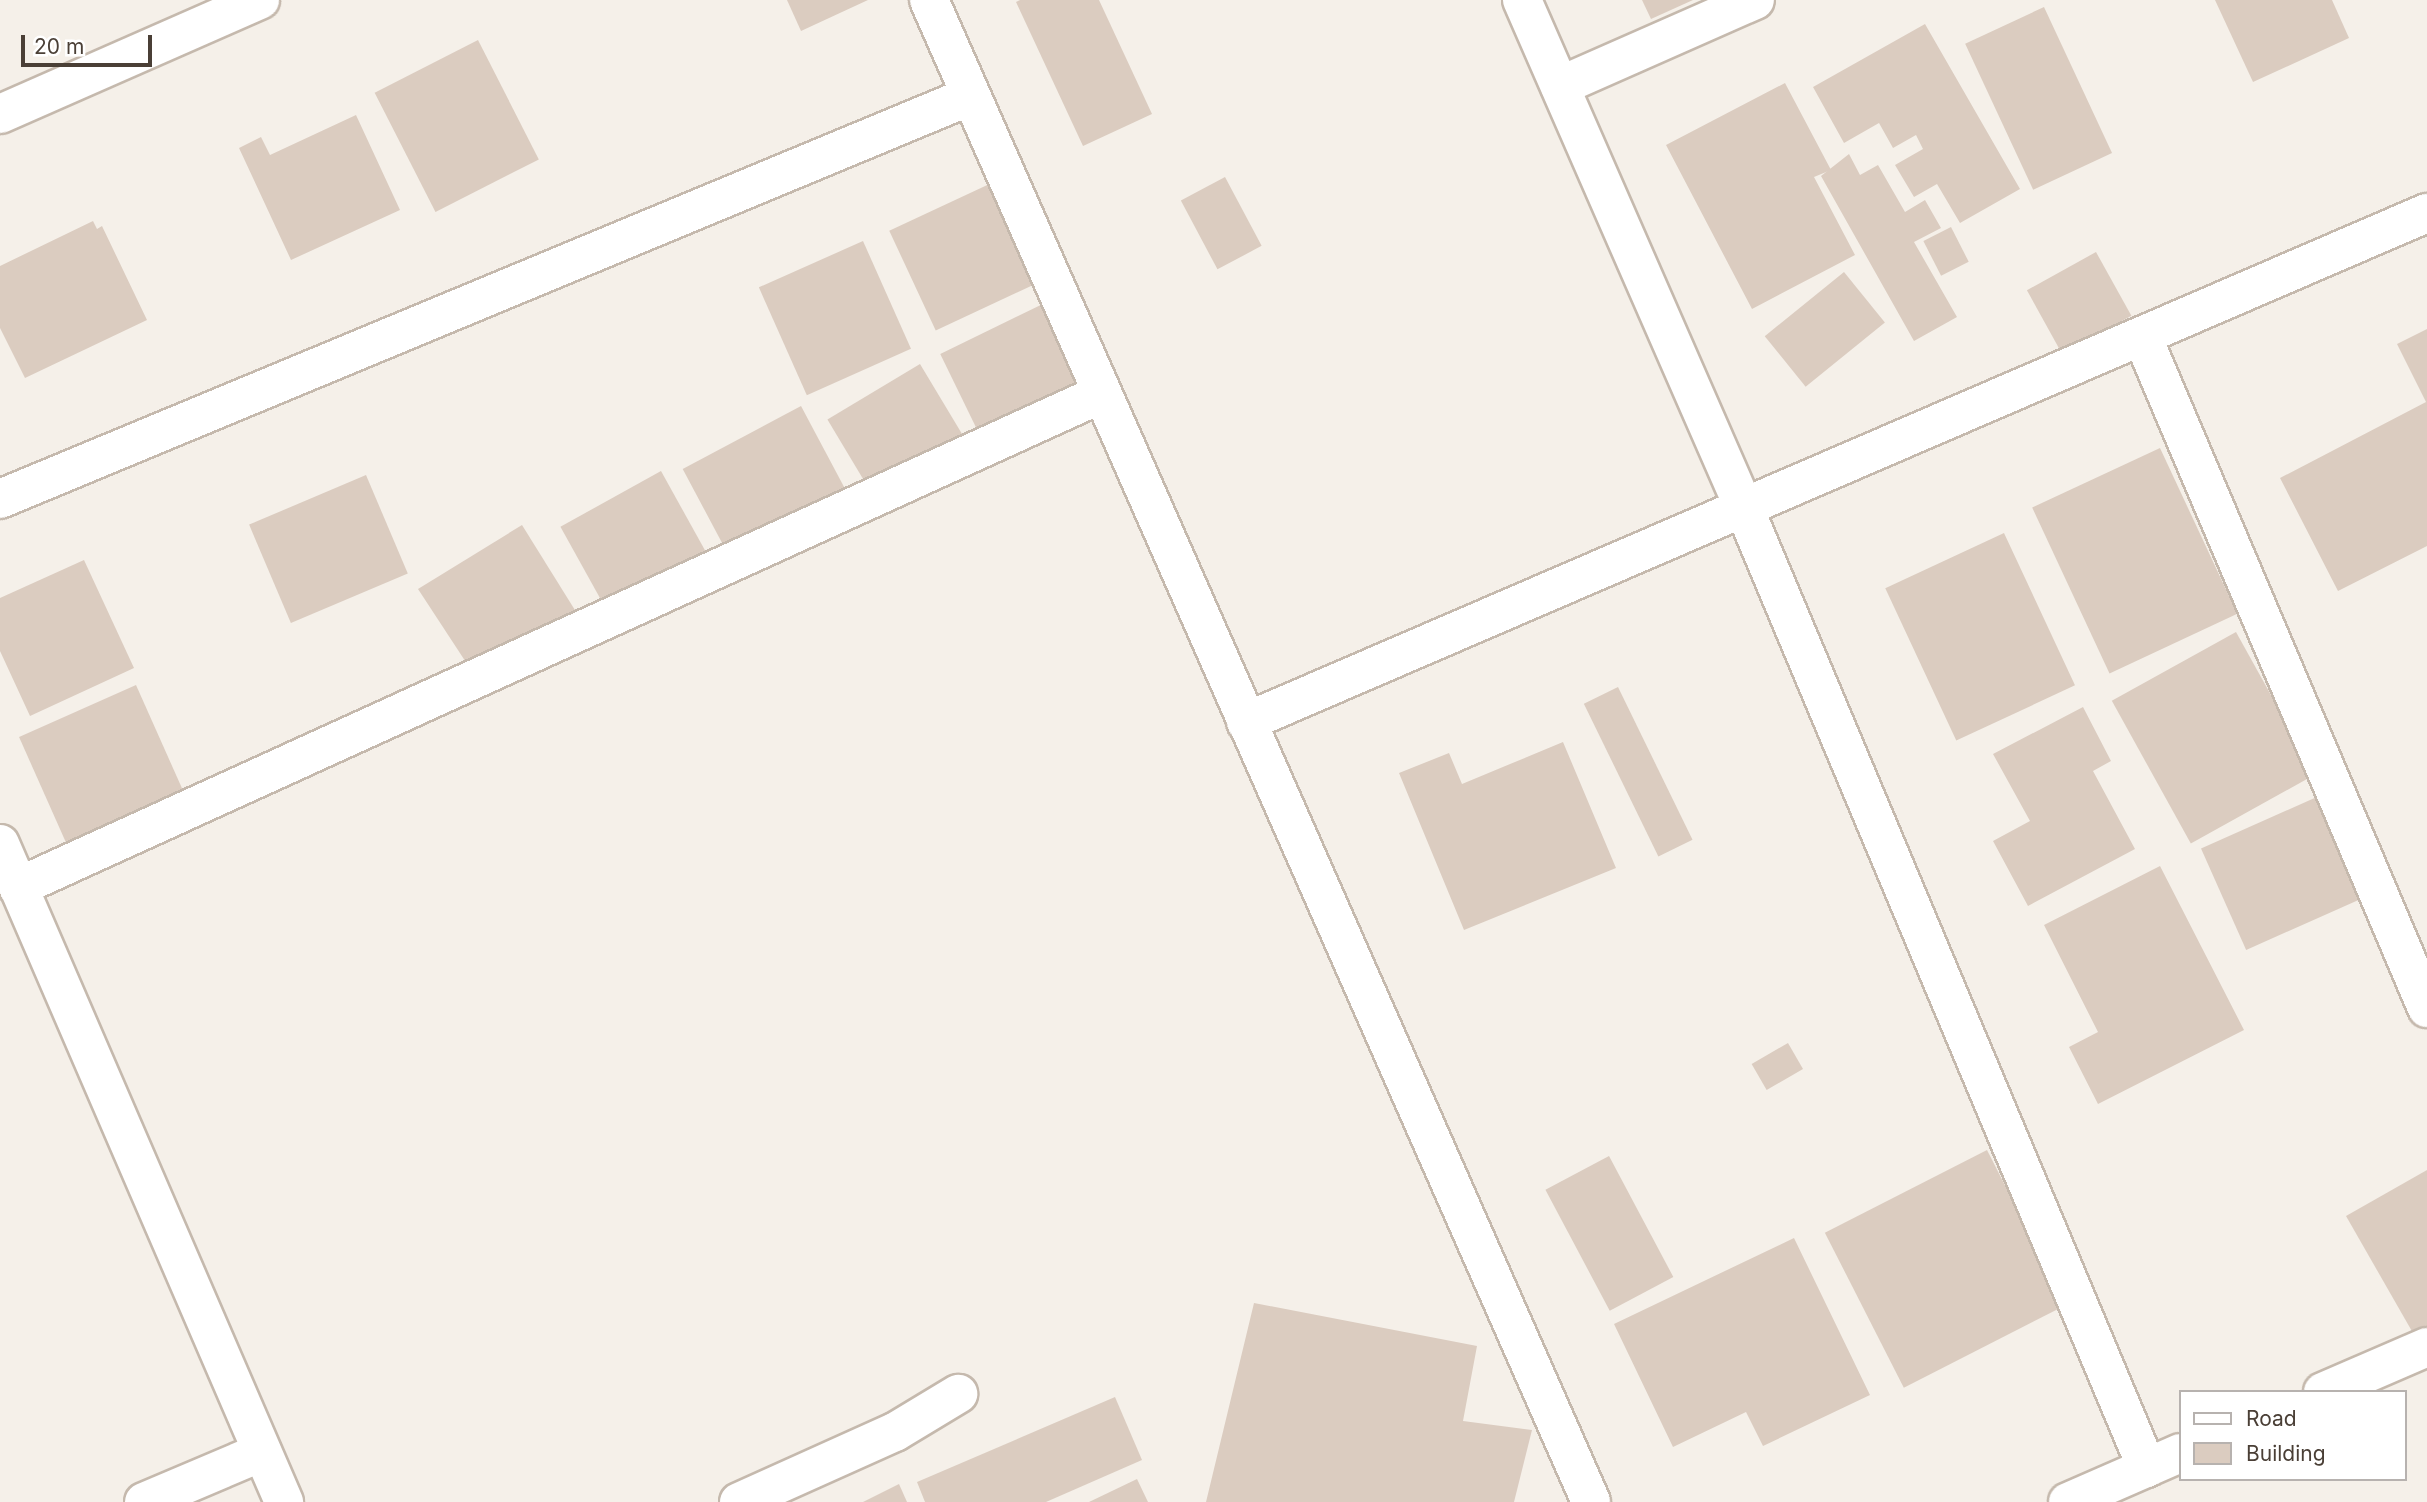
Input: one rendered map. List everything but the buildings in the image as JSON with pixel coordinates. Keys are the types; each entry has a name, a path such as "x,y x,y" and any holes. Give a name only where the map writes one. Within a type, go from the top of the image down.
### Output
{"street":[{"path":"0,114 260,0"},
{"path":"929,0 1591,1502"},
{"path":"1522,0 2164,1461 2068,1502"},
{"path":"1560,86 1755,0"},
{"path":"0,499 970,96"},
{"path":"1246,722 2427,213"},
{"path":"2142,336 2427,1008"},
{"path":"18,887 1101,394"},
{"path":"0,844 284,1502"},
{"path":"2328,1390 2427,1347"},
{"path":"739,1502 895,1432 958,1394"},
{"path":"144,1502 262,1451"}]}
